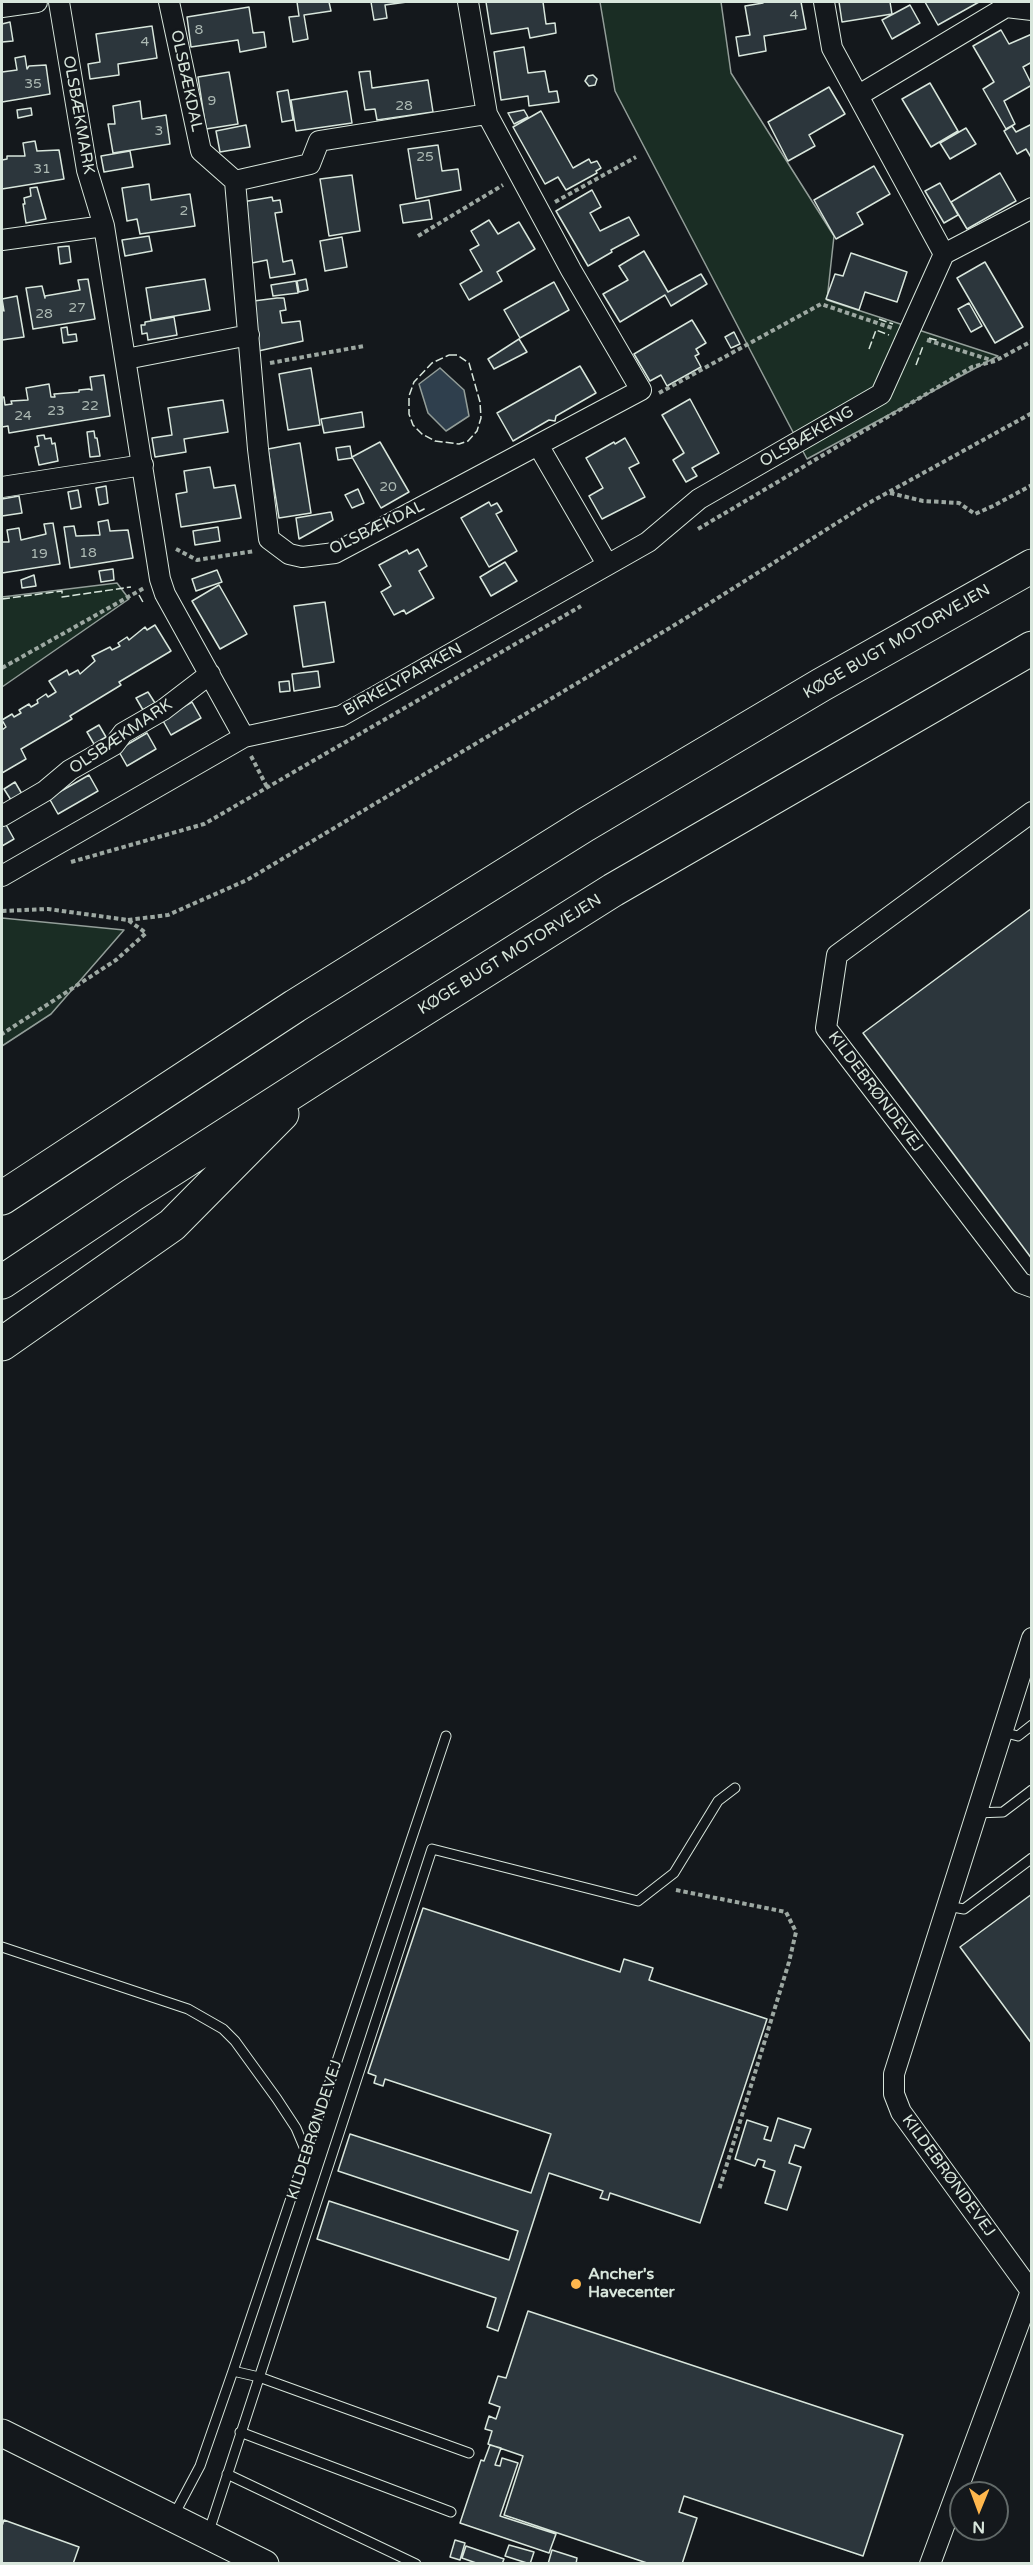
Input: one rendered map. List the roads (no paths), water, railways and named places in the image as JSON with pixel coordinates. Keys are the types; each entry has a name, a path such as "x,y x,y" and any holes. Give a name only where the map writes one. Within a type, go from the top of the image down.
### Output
{"highway":[{"name":"KØGE BUGT MOTORVEJEN","path":"2,1198 295,1006 585,825 821,685 1032,566"},
{"name":"KØGE BUGT MOTORVEJEN","path":"2,1282 132,1195 613,890 1032,648"},
{"path":"2,1344 172,1225 327,1070"}],"street":[{"path":"2,7 37,2"},
{"name":"OLSBÆKMARK","path":"59,2 87,170 104,226 160,579 165,594 243,737"},
{"name":"OLSBÆKDAL","path":"170,2 201,151 235,181"},
{"path":"126,359 249,335 235,181 310,164 319,141 487,114 468,2"},
{"path":"824,2 832,48 944,254 1032,208"},
{"path":"859,95 1006,7 1032,10"},
{"name":"OLSBÆKDAL","path":"249,335 269,539 289,554 302,557 335,553 641,390 539,211 487,114"},
{"path":"2,240 104,226"},
{"name":"OLSBÆKENG","path":"607,564 648,542 699,499 881,394 944,254"},
{"path":"538,446 607,564"},
{"path":"2,487 143,465"},
{"name":"BIRKELYPARKEN","path":"2,876 243,737 341,716 607,564"},
{"name":"OLSBÆKMARK","path":"2,816 45,791 70,770 114,745 123,733 164,710 210,674"},
{"name":"KILDEBRØNDEVEJ","path":"1032,812 837,955 826,1028 1021,1283 1032,1287"},
{"name":"KILDEBRØNDEVEJ","path":"930,2564 1031,2291 902,2112 894,2094 894,2074 1032,1638"},
{"path":"2,2433 172,2520 265,2564"}],"lane":[{"path":"1002,1732 1018,1736 1032,1725"},
{"name":"KILDEBRØNDEVEJ","path":"172,2520 200,2466 234,2371 446,1736"},
{"path":"207,2536 432,1849 638,1901 674,1873 718,1801 735,1788"},
{"path":"976,1813 1003,1812 1032,1790"},
{"path":"947,1906 964,1909 1032,1858"},
{"path":"2,1947 188,2009 223,2029 235,2041 277,2100 296,2128 308,2154"},
{"path":"234,2371 259,2377 469,2453"},
{"path":"240,2432 451,2512"},
{"path":"227,2474 416,2564"}],"water":[{"path":"440,368 464,390 469,416 446,431 428,413 419,384"}],"place":[{"name":"Ancher's Havecenter","path":"576,2284"}]}
